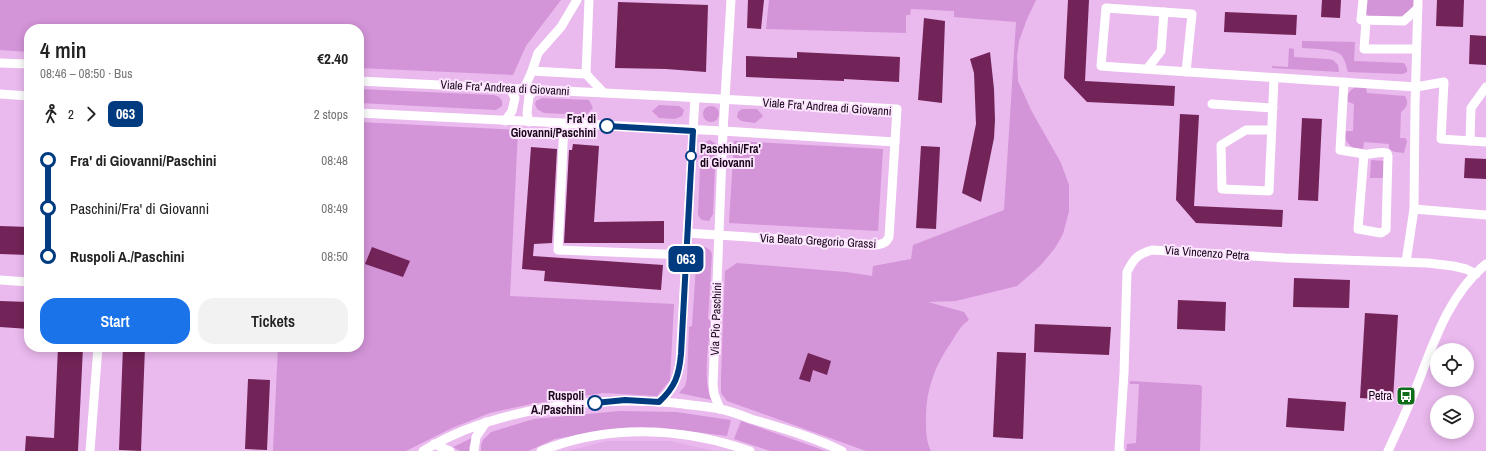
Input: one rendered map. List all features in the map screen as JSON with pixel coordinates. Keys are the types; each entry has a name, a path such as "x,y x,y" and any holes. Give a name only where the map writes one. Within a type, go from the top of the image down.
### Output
{"street":[{"path":"524,89 538,53 561,27 577,0"},
{"path":"586,74 588,0"},
{"name":"Via Pio Paschini","path":"720,409 714,394 713,384 722,131 730,0"},
{"path":"1363,0 1361,20 1366,21 1404,21 1418,4"},
{"path":"1406,262 1414,209 1418,4"},
{"path":"1186,72 1192,14 1106,8 1101,66 1147,69 1186,72 1274,78 1416,87 1444,82 1441,139 1486,142"},
{"path":"1147,69 1161,51 1164,12"},
{"path":"1366,21 1364,49 1416,49"},
{"path":"0,63 24,64"},
{"path":"532,71 586,74 603,92"},
{"path":"1272,130 1246,130 1221,144 1222,189 1269,191 1272,130 1273,108 1274,78"},
{"name":"Viale Fra' Andrea di Giovanni","path":"364,81 603,92 897,109 895,142"},
{"path":"1344,82 1340,150 1364,154 1383,152 1387,153 1388,156 1386,230 1381,233 1358,229 1364,154"},
{"path":"1470,141 1471,108 1486,87"},
{"path":"505,121 512,111 515,98 510,88"},
{"path":"529,122 527,113 529,96 536,89"},
{"path":"0,94 24,96"},
{"path":"659,402 673,387 679,367 695,98"},
{"path":"1212,104 1273,108"},
{"path":"364,113 693,131 722,131 895,142"},
{"path":"564,124 558,250 686,255"},
{"name":"Via Beato Gregorio Grassi","path":"719,235 876,245 884,244 889,237 895,142"},
{"path":"1414,209 1486,215"},
{"path":"687,233 719,235"},
{"name":"Via Vincenzo Petra","path":"1120,451 1127,272 1132,261 1140,253 1152,250 1285,258 1432,263 1466,269 1476,274"},
{"path":"1388,451 1405,414 1441,326 1456,299 1486,264"},
{"path":"0,280 24,282"},
{"path":"90,451 98,352"},
{"path":"423,451 434,444 486,422 571,405 617,401 659,402 720,409 792,431 842,451"},
{"path":"474,451 476,437 486,422"},
{"path":"541,451 587,437 636,431 667,432 718,442 750,451"},
{"path":"434,444 450,451"}],"shaded area":[{"path":"0,0 561,0 526,46 513,75 364,68 364,24 24,24 24,52 0,50"},
{"path":"769,0 1036,0 1019,41 1017,56 1018,81 1031,110 1061,163 1069,185 1069,211 1063,234 1055,248 1040,266 1017,286 956,301 928,302 964,312 969,320 959,329 946,350 936,369 929,389 926,410 926,429 927,440 931,451 866,451 727,401 721,393 725,271 737,263 846,272 872,276 873,266 911,259 913,245 1004,210 1016,22 954,17 954,11 911,9 910,15 906,15 906,33 766,29"},
{"path":"1367,0 1416,0 1411,8 1398,19 1370,17 1366,14"},
{"path":"1302,41 1355,42 1354,61 1404,63 1407,68 1407,72 1403,74 1348,72 1344,60 1340,54 1326,50 1302,48"},
{"path":"1289,48 1294,49 1294,57 1333,60 1338,65 1339,72 1272,68 1272,66 1288,67"},
{"path":"1358,86 1366,87 1367,93 1405,96 1407,103 1406,107 1401,112 1400,138 1405,138 1407,141 1404,153 1389,149 1389,144 1364,142 1363,149 1353,148 1348,143 1345,134 1346,131 1353,131 1354,104 1348,102 1348,94 1351,90"},
{"path":"364,89 494,95 501,99 502,102 502,106 496,110 364,103"},
{"path":"542,98 589,100 593,108 586,115 544,113 537,109 535,104 536,101"},
{"path":"659,105 679,106 684,110 682,116 675,119 659,118 652,111"},
{"path":"711,106 718,111 719,114 714,121 711,122 704,117 703,114 708,107"},
{"path":"742,109 757,109 763,116 755,123 741,121 737,117 738,112"},
{"path":"364,122 518,130 510,296 674,304 670,380 657,396 603,393 531,404 490,413 452,428 406,451 273,451 278,352 364,352"},
{"path":"710,140 716,144 713,214 709,221 702,220 698,214 701,146 702,143"},
{"path":"734,141 883,149 878,231 729,223"},
{"path":"1371,160 1386,161 1385,178 1370,178"},
{"path":"705,247 710,250 712,254 708,319 711,320 707,383 712,400 679,393 685,386 687,378 689,327 692,326 697,252"},
{"path":"1130,381 1200,385 1202,387 1200,451 1126,451 1127,444 1136,443 1139,384 1130,384"},
{"path":"620,411 676,412 731,420 727,436 655,427 615,429 555,439 528,451 481,451 483,440 491,432 534,419"},
{"path":"741,421 826,451 770,451 734,439"},
{"path":"472,438 469,448 470,451 460,451 453,447"},
{"path":"607,441 670,441 714,451 568,451"}],"building":[{"path":"748,0 764,0 761,29 747,28"},
{"path":"1068,0 1089,0 1085,81 1175,86 1174,106 1087,102 1064,78"},
{"path":"1322,0 1341,0 1340,18 1321,17"},
{"path":"1437,0 1464,0 1463,27 1436,26"},
{"path":"618,2 708,5 706,72 666,69 615,68"},
{"path":"1225,12 1297,15 1296,35 1224,32"},
{"path":"924,18 945,21 942,103 918,100"},
{"path":"1470,35 1486,36 1486,65 1469,64"},
{"path":"797,52 900,57 899,82 844,79 844,81 746,77 746,56 797,58"},
{"path":"990,52 994,89 994,138 981,202 962,193 976,124 974,73 970,59"},
{"path":"1180,114 1199,115 1194,206 1283,210 1282,227 1196,223 1176,200"},
{"path":"1302,118 1322,119 1318,201 1298,200"},
{"path":"573,144 599,146 594,222 664,221 664,243 564,243 569,150 572,150"},
{"path":"921,146 940,147 936,229 916,228"},
{"path":"531,147 557,149 552,243 534,244 533,256 663,265 661,290 544,281 545,271 522,269"},
{"path":"1465,158 1486,159 1486,179 1464,178"},
{"path":"0,226 24,227 24,255 0,254"},
{"path":"372,247 410,261 403,277 365,264"},
{"path":"1294,278 1350,280 1349,308 1293,307"},
{"path":"1178,300 1226,302 1225,331 1177,329"},
{"path":"0,301 24,302 24,329 0,327"},
{"path":"1365,313 1398,315 1393,400 1360,398"},
{"path":"1035,324 1111,327 1109,355 1034,352"},
{"path":"58,352 83,352 78,451 25,451 26,436 54,438"},
{"path":"123,352 145,352 141,451 119,450"},
{"path":"997,352 1026,353 1023,439 993,437"},
{"path":"808,353 831,361 827,375 813,370 810,382 799,379"},
{"path":"248,379 270,380 267,450 245,449"},
{"path":"1288,398 1346,402 1344,431 1286,427"}],"bus line":[{"name":"063","path":"595,403 625,400 659,402 671,391 676,382 681,354 693,131 607,126"}],"place":[{"name":"Fra' di Giovanni/Paschini","path":"607,126"},
{"name":"Paschini/Fra' di Giovanni","path":"691,156"},
{"name":"Petra","path":"1406,396"},
{"name":"Ruspoli A./Paschini","path":"595,403"}]}
